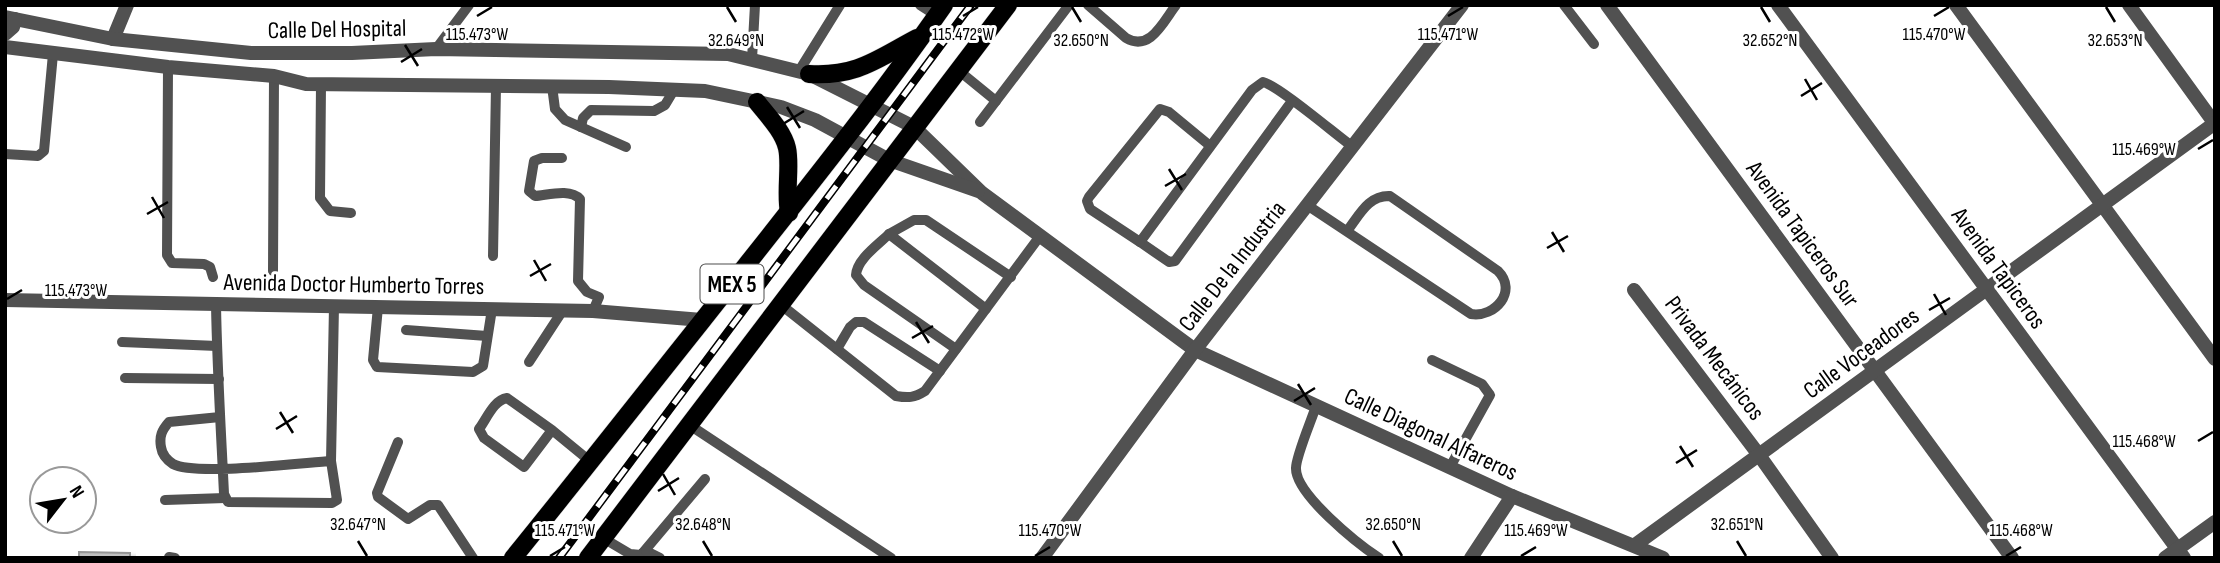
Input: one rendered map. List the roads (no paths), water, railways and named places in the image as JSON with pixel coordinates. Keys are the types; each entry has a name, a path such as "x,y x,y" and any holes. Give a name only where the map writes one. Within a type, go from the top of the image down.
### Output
{"main road":[{"name":"MEX 5","path":"588,558 1008,5"},
{"name":"MEX 5","path":"513,558 789,213 941,10"},
{"path":"804,72 831,75 845,73 923,35"},
{"path":"757,102 787,149 786,198 789,213"}],"street":[{"path":"5,34 13,27 8,5"},
{"path":"113,39 127,5"},
{"name":"Avenida Tapiceros Sur","path":"1607,5 2012,558"},
{"name":"Avenida Tapiceros","path":"1778,5 1986,289 2175,555"},
{"path":"1956,5 2215,359"},
{"path":"2129,5 2215,123"},
{"name":"Calle De la Industria","path":"1042,558 1195,350 1353,147 1457,7"},
{"name":"Calle Del Hospital","path":"10,18 113,39 251,53 352,53 436,49 728,54 804,72 873,104 914,127"},
{"name":"Calle Del Hospital","path":"5,47 168,67 274,76 306,84 552,86 705,91 781,107 815,120 888,160"},
{"name":"Calle Voceadores","path":"1635,545 2215,123"},
{"name":"Calle Diagonal Alfareros","path":"914,127 982,193 1195,350 1512,496 1663,558"},
{"name":"Calle Diagonal Alfareros","path":"888,160 982,193"},
{"name":"Privada Mecánicos","path":"1634,290 1759,455 1832,558"},
{"name":"Avenida Doctor Humberto Torres","path":"5,300 562,310 702,320"},
{"path":"1475,556 1512,496"},
{"path":"2175,555 2215,522"}],"lane":[{"path":"436,49 469,5"},
{"path":"752,59 755,5"},
{"path":"804,72 840,5"},
{"path":"920,5 941,10"},
{"path":"980,122 1069,5"},
{"path":"1088,5 1133,43 1142,43 1153,36 1176,5"},
{"path":"1564,5 1594,44"},
{"path":"5,154 38,156 44,151 54,54"},
{"path":"168,67 167,255 172,263 204,264 210,267 213,276"},
{"path":"958,70 996,101"},
{"path":"272,271 274,76"},
{"path":"1140,242 1209,145 1257,85 1263,82 1268,83 1353,147"},
{"path":"321,84 320,198 330,211 351,213"},
{"path":"493,256 496,86"},
{"path":"552,86 555,109 565,120 626,147"},
{"path":"581,127 583,118 591,110 654,111 665,105 674,90"},
{"path":"1209,145 1168,112 1160,109 1089,197 1087,201 1090,209 1169,262 1175,261 1292,101"},
{"path":"562,158 534,160 529,191 535,196 568,193 580,199 578,278 584,289 599,297 593,311"},
{"path":"1307,205 1471,314 1481,316 1490,312 1502,300 1507,286 1505,278 1498,271 1390,196 1380,195 1371,200 1347,231"},
{"path":"956,349 864,285 856,275 856,270 865,258 889,234 914,220 926,220 1011,277"},
{"path":"889,234 986,309"},
{"path":"780,304 896,396 908,398 925,391 1040,236"},
{"path":"216,304 223,468 225,498 228,502 332,503 338,497 331,461 334,306"},
{"path":"378,307 373,360 377,367 473,372 482,366 492,309"},
{"path":"529,362 562,310"},
{"path":"837,349 850,327 856,321 864,322 940,371"},
{"path":"406,330 487,336"},
{"path":"122,342 217,346"},
{"path":"1432,360 1482,384 1490,395 1450,467"},
{"path":"125,378 219,379"},
{"path":"552,430 524,467 484,438 479,429 500,399 507,398 552,430 591,462"},
{"path":"1316,406 1296,468 1300,483 1313,501 1379,558"},
{"path":"220,417 169,422 162,430 160,439 166,458 186,468 331,461"},
{"path":"688,425 891,558"},
{"path":"398,442 377,493 378,498 408,519 430,505 438,505 473,558"},
{"path":"603,538 635,556 646,551 705,479"},
{"path":"165,500 225,498"},
{"path":"646,551 660,558"},
{"path":"169,557 176,558"}],"railway":[{"path":"559,558 971,5"}]}
